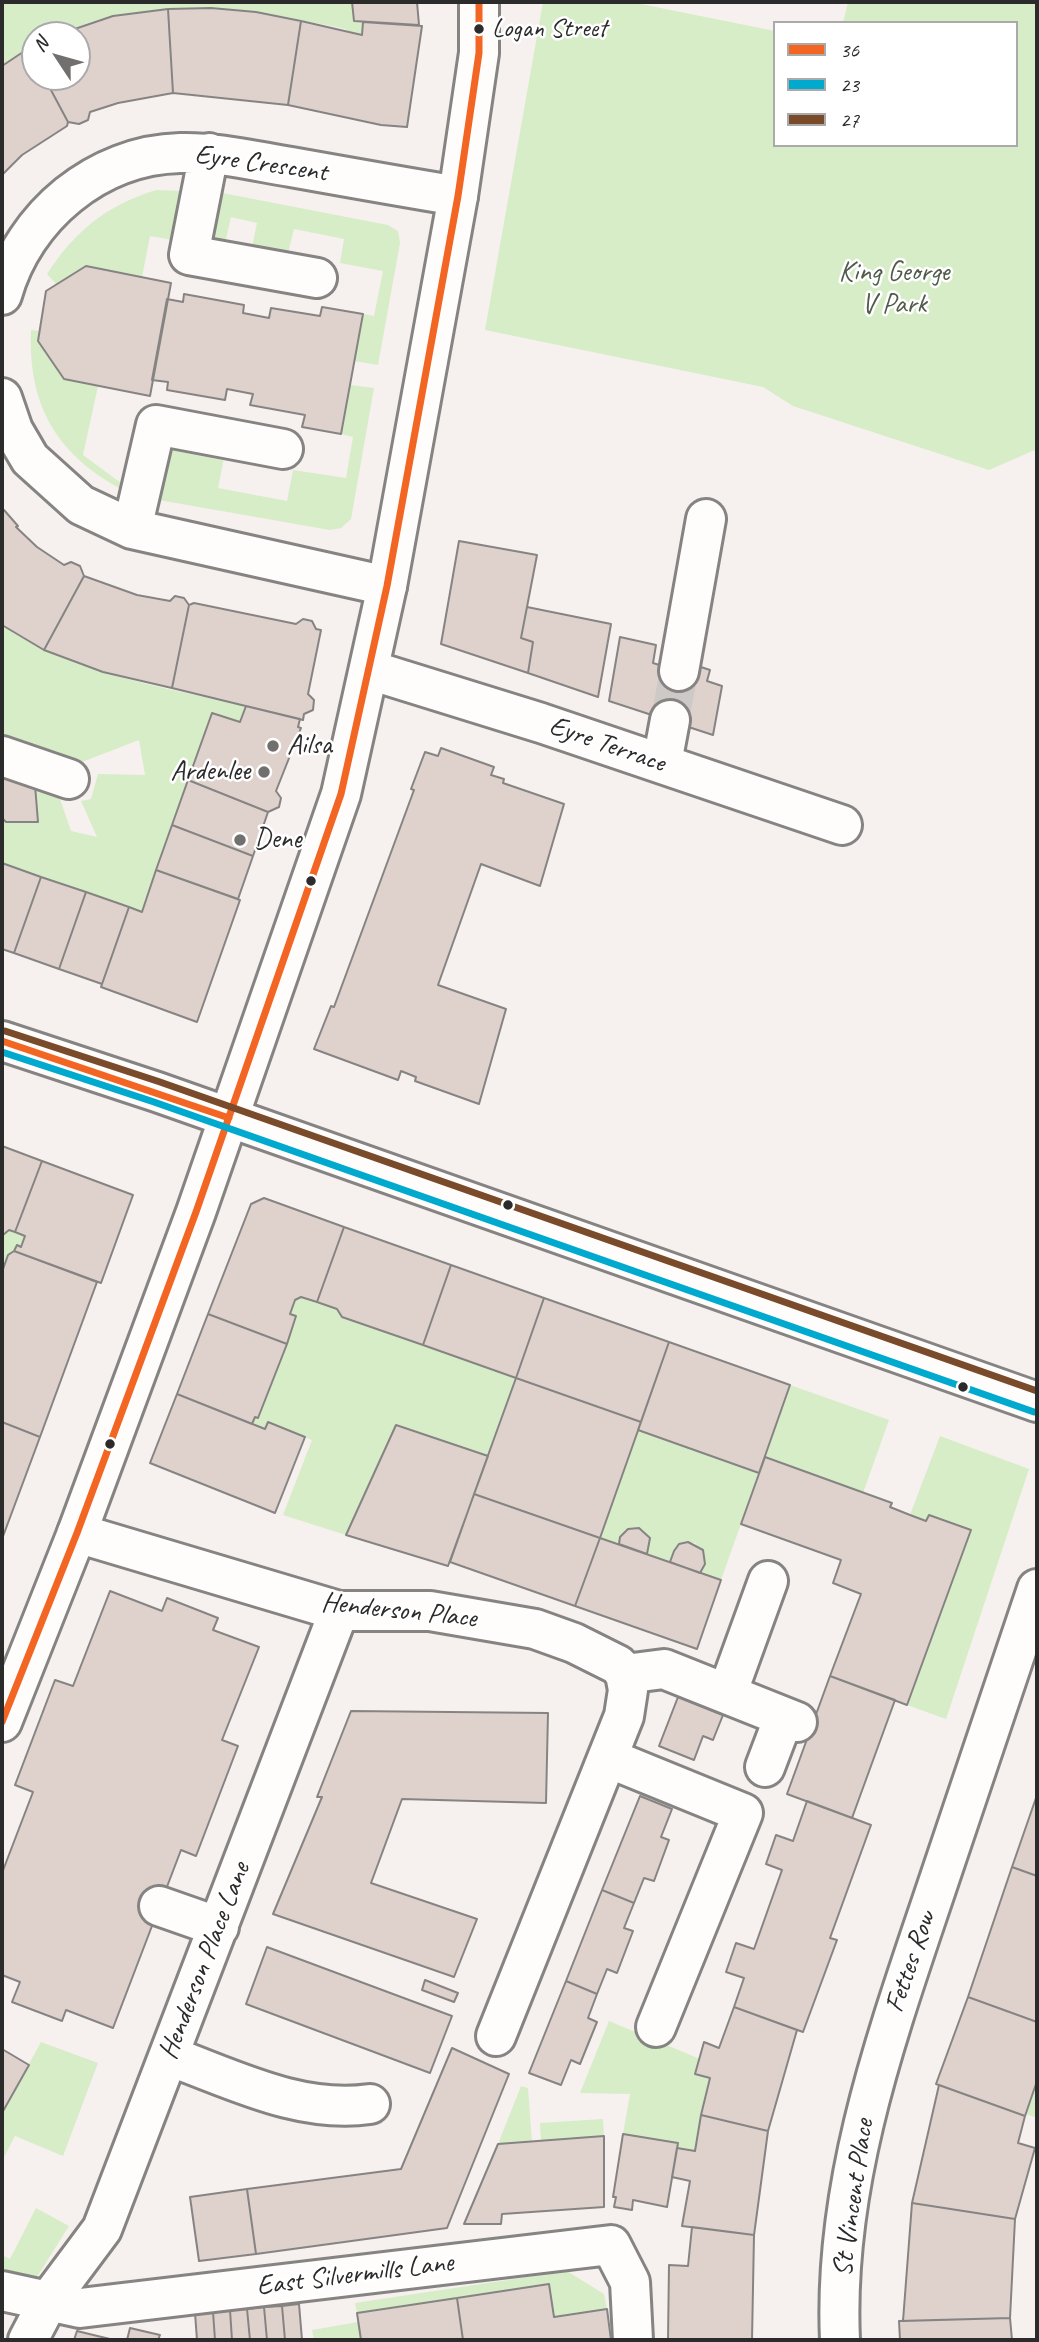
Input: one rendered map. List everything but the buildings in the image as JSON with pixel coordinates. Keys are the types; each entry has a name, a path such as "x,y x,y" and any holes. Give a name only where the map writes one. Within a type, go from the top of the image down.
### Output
{"street":[{"path":"2,1722 77,1533 229,1118 341,794 387,586 458,196 479,53 479,2"},
{"path":"209,153 189,256 317,278"},
{"name":"Eyre Crescent","path":"2,295 17,255 36,226 84,182 117,166 148,157 209,153 458,196"},
{"path":"2,398 13,430 30,459 81,505 132,529 387,586"},
{"path":"132,529 156,425 283,449"},
{"path":"679,671 706,519"},
{"name":"Eyre Terrace","path":"369,670 662,763 842,825"},
{"path":"662,763 670,720"},
{"path":"2,756 69,779"},
{"path":"2,1041 1037,1402"},
{"name":"Henderson Place","path":"77,1533 339,1611 430,1611 535,1629 609,1659 625,1674"},
{"path":"727,1694 768,1581"},
{"name":"Fettes Row","path":"879,2056 1037,1589"},
{"name":"Henderson Place Lane","path":"28,2340 49,2300 102,2229 339,1611"},
{"path":"496,2036 627,1705 625,1674 664,1669 791,1720 765,1767"},
{"path":"608,1758 743,1813 656,2027"},
{"path":"159,1906 219,1927"},
{"path":"169,2056 297,2101 335,2107 370,2104"},
{"name":"St Vincent Place","path":"840,2340 841,2289 851,2193 879,2056"},
{"name":"East Silvermills Lane","path":"2,2291 80,2308 611,2245 630,2282 633,2340"}],"green space":[{"path":"2,2 352,2 354,21 363,22 362,35 348,34 346,29 315,23 232,11 149,11 91,22 21,21 21,54 2,66"},
{"name":"King George V Park","path":"543,2 631,2 773,31 773,147 1018,147 1018,21 843,21 848,2 1037,2 1037,449 989,470 793,406 763,387 485,330"},
{"path":"156,190 183,191 173,240 150,236 142,277 86,266 57,285 47,274 81,232 122,203"},
{"path":"217,192 388,225 398,231 400,243 378,365 354,361 363,314 374,316 383,271 340,263 344,239 294,229 288,253 252,247 257,223 231,217 224,248 211,246 210,220"},
{"path":"31,330 39,331 38,341 64,379 98,386 83,455 121,483 119,488 78,459 62,442 50,423 34,381"},
{"path":"350,385 374,388 351,519 341,528 330,530 153,499 164,448 224,458 218,488 287,501 293,470 346,478 353,437 341,434"},
{"path":"2,625 58,656 89,667 151,685 246,706 240,722 212,713 142,912 2,863 2,818 6,822 37,821 35,785 58,793 71,831 97,837 81,801 91,799 98,774 145,775 139,740 82,762 2,739"},
{"path":"9,1230 25,1236 21,1247 17,1246 8,1255 2,1272 2,1235"},
{"path":"301,1297 337,1309 342,1317 516,1378 488,1456 396,1425 346,1535 283,1515 312,1440 268,1422 265,1429 252,1424 255,1417 259,1418 296,1317 290,1314 295,1300"},
{"path":"790,1385 889,1420 863,1493 765,1457"},
{"path":"638,1430 759,1473 721,1580 700,1573 705,1557 695,1543 679,1544 670,1562 647,1554 650,1538 639,1528 628,1529 620,1537 619,1544 600,1538"},
{"path":"940,1436 1029,1469 946,1719 907,1705 971,1531 929,1515 926,1521 910,1515"},
{"path":"609,2021 700,2059 710,2078 695,2151 677,2148 678,2143 623,2134 630,2094 580,2093"},
{"path":"41,2042 98,2063 63,2156 15,2136 2,2161 2,2113"},
{"path":"1037,2081 1037,2118 1026,2114"},
{"path":"521,2086 528,2088 532,2142 498,2144"},
{"path":"603,2119 604,2136 541,2141 540,2123"},
{"path":"36,2208 69,2226 35,2280 2,2281 2,2255 10,2259"},
{"path":"567,2271 604,2294 607,2309 554,2317 549,2284 357,2313 355,2303"},
{"path":"358,2322 361,2340 314,2340 312,2330"}],"tunnel":[{"path":"670,720 679,671"}],"transit line":[{"name":"36","path":"2,1722 77,1533 196,1212 341,794 387,586 458,196 479,53 479,2"},
{"name":"27","path":"5,1031 160,1082 1037,1391"},
{"name":"36","path":"2,1041 229,1118"},
{"name":"23","path":"2,1052 154,1102 1034,1412"}],"place":[{"name":"Logan Street","path":"479,29"},
{"name":"Ailsa","path":"273,746"},
{"name":"Ardenlee","path":"264,772"},
{"name":"Dene","path":"240,840"}]}
